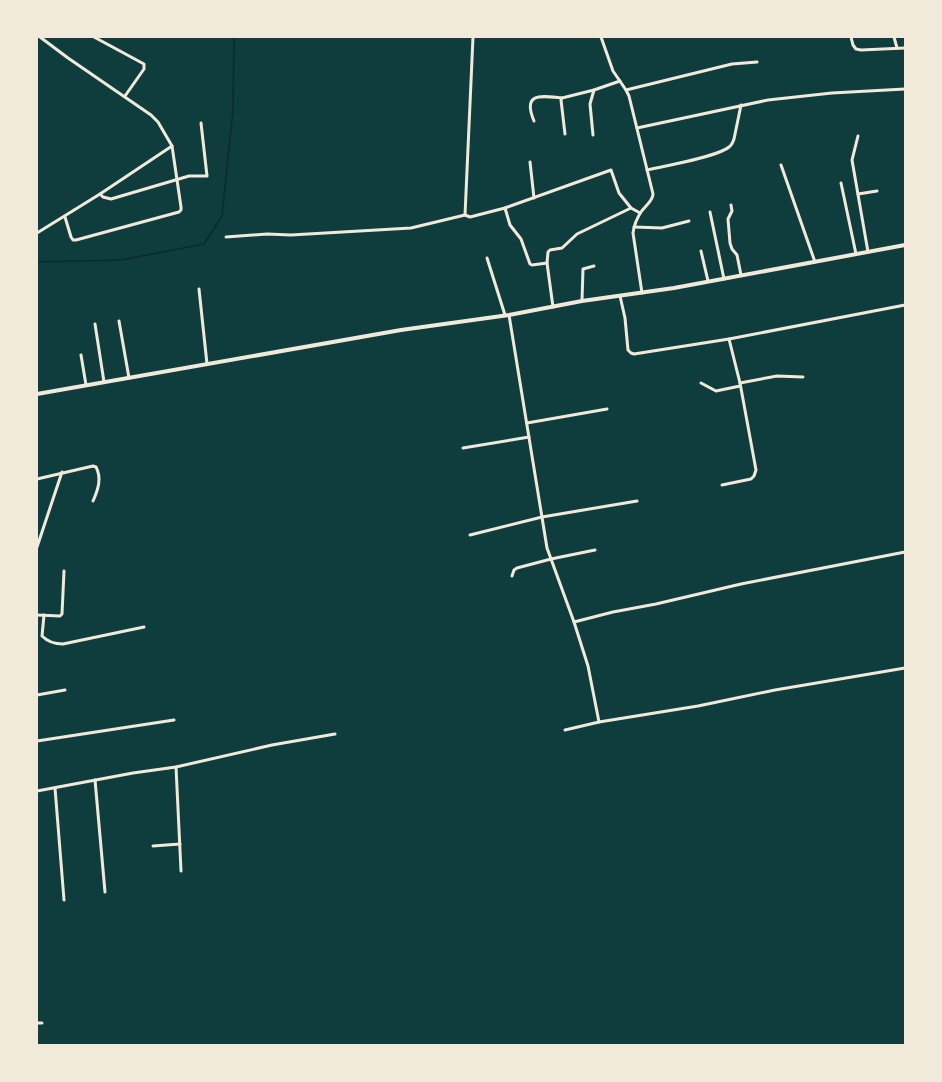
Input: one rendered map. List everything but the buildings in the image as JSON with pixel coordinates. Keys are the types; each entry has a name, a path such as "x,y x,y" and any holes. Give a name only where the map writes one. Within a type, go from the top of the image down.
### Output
{"street":[{"path":"40,37 154,118 172,146 181,207 179,212 76,240 73,240 71,237 65,217"},
{"path":"94,37 144,64 144,68 125,96"},
{"path":"466,215 473,37"},
{"path":"601,37 613,71 626,90 653,196 640,213 634,227 634,239 642,293"},
{"path":"851,37 853,45 856,49 905,48"},
{"path":"894,37 897,48"},
{"path":"626,90 732,64 757,62"},
{"path":"534,121 530,111 530,103 534,98 539,96 562,98 594,90 620,81"},
{"path":"636,128 768,100 832,93 905,89"},
{"path":"593,135 590,104 594,90"},
{"path":"562,98 565,134"},
{"path":"647,170 682,163 727,149 732,144 734,139 741,105"},
{"path":"100,194 103,197 110,199 177,179 193,176 207,176 201,123"},
{"path":"858,136 852,157 868,252"},
{"path":"37,233 65,217 172,146"},
{"path":"530,162 534,198"},
{"path":"781,165 815,262"},
{"path":"226,237 411,228 466,215 470,217 505,208 611,170 618,194 631,208 640,213"},
{"path":"841,183 856,254"},
{"path":"858,194 877,191"},
{"path":"731,205 732,211 728,219 730,243 732,249 737,255 741,275"},
{"path":"505,208 510,225 521,239 530,264 547,263"},
{"path":"553,307 547,263 548,252 550,250 562,248 577,234 631,208"},
{"path":"710,212 724,279"},
{"path":"634,227 662,228 689,221"},
{"path":"37,394 401,330 488,318 582,301 642,293 724,279 905,245"},
{"path":"701,251 708,281"},
{"path":"487,258 505,315 527,423 547,548 574,622 588,666 598,722"},
{"path":"582,301 583,269 594,266"},
{"path":"200,289 207,364"},
{"path":"620,296 625,318 628,350 634,354 729,339 905,305"},
{"path":"119,321 129,378"},
{"path":"95,324 104,382"},
{"path":"722,484 751,479 756,470 740,384 729,339"},
{"path":"81,355 86,385"},
{"path":"701,383 716,391 778,376 803,377"},
{"path":"527,423 607,408"},
{"path":"463,448 529,436"},
{"path":"37,479 62,472 93,466 96,467 98,470 99,485 93,501"},
{"path":"37,547 62,472"},
{"path":"470,535 542,517 637,501"},
{"path":"512,576 514,570 517,568 595,550"},
{"path":"574,622 749,582 905,552"},
{"path":"37,614 60,616 62,614 64,571"},
{"path":"44,615 42,636 46,640 55,644 63,644 144,627"},
{"path":"565,730 598,722 698,706 775,690 905,668"},
{"path":"37,695 65,690"},
{"path":"37,741 174,720"},
{"path":"37,792 176,766 264,746 335,734"},
{"path":"176,766 181,871"},
{"path":"95,780 105,892"},
{"path":"55,788 64,900"},
{"path":"154,846 180,844"},
{"path":"37,1023 42,1022"}],"waterway":[{"path":"37,262 121,260 204,244 222,216 233,110 234,37"}]}
